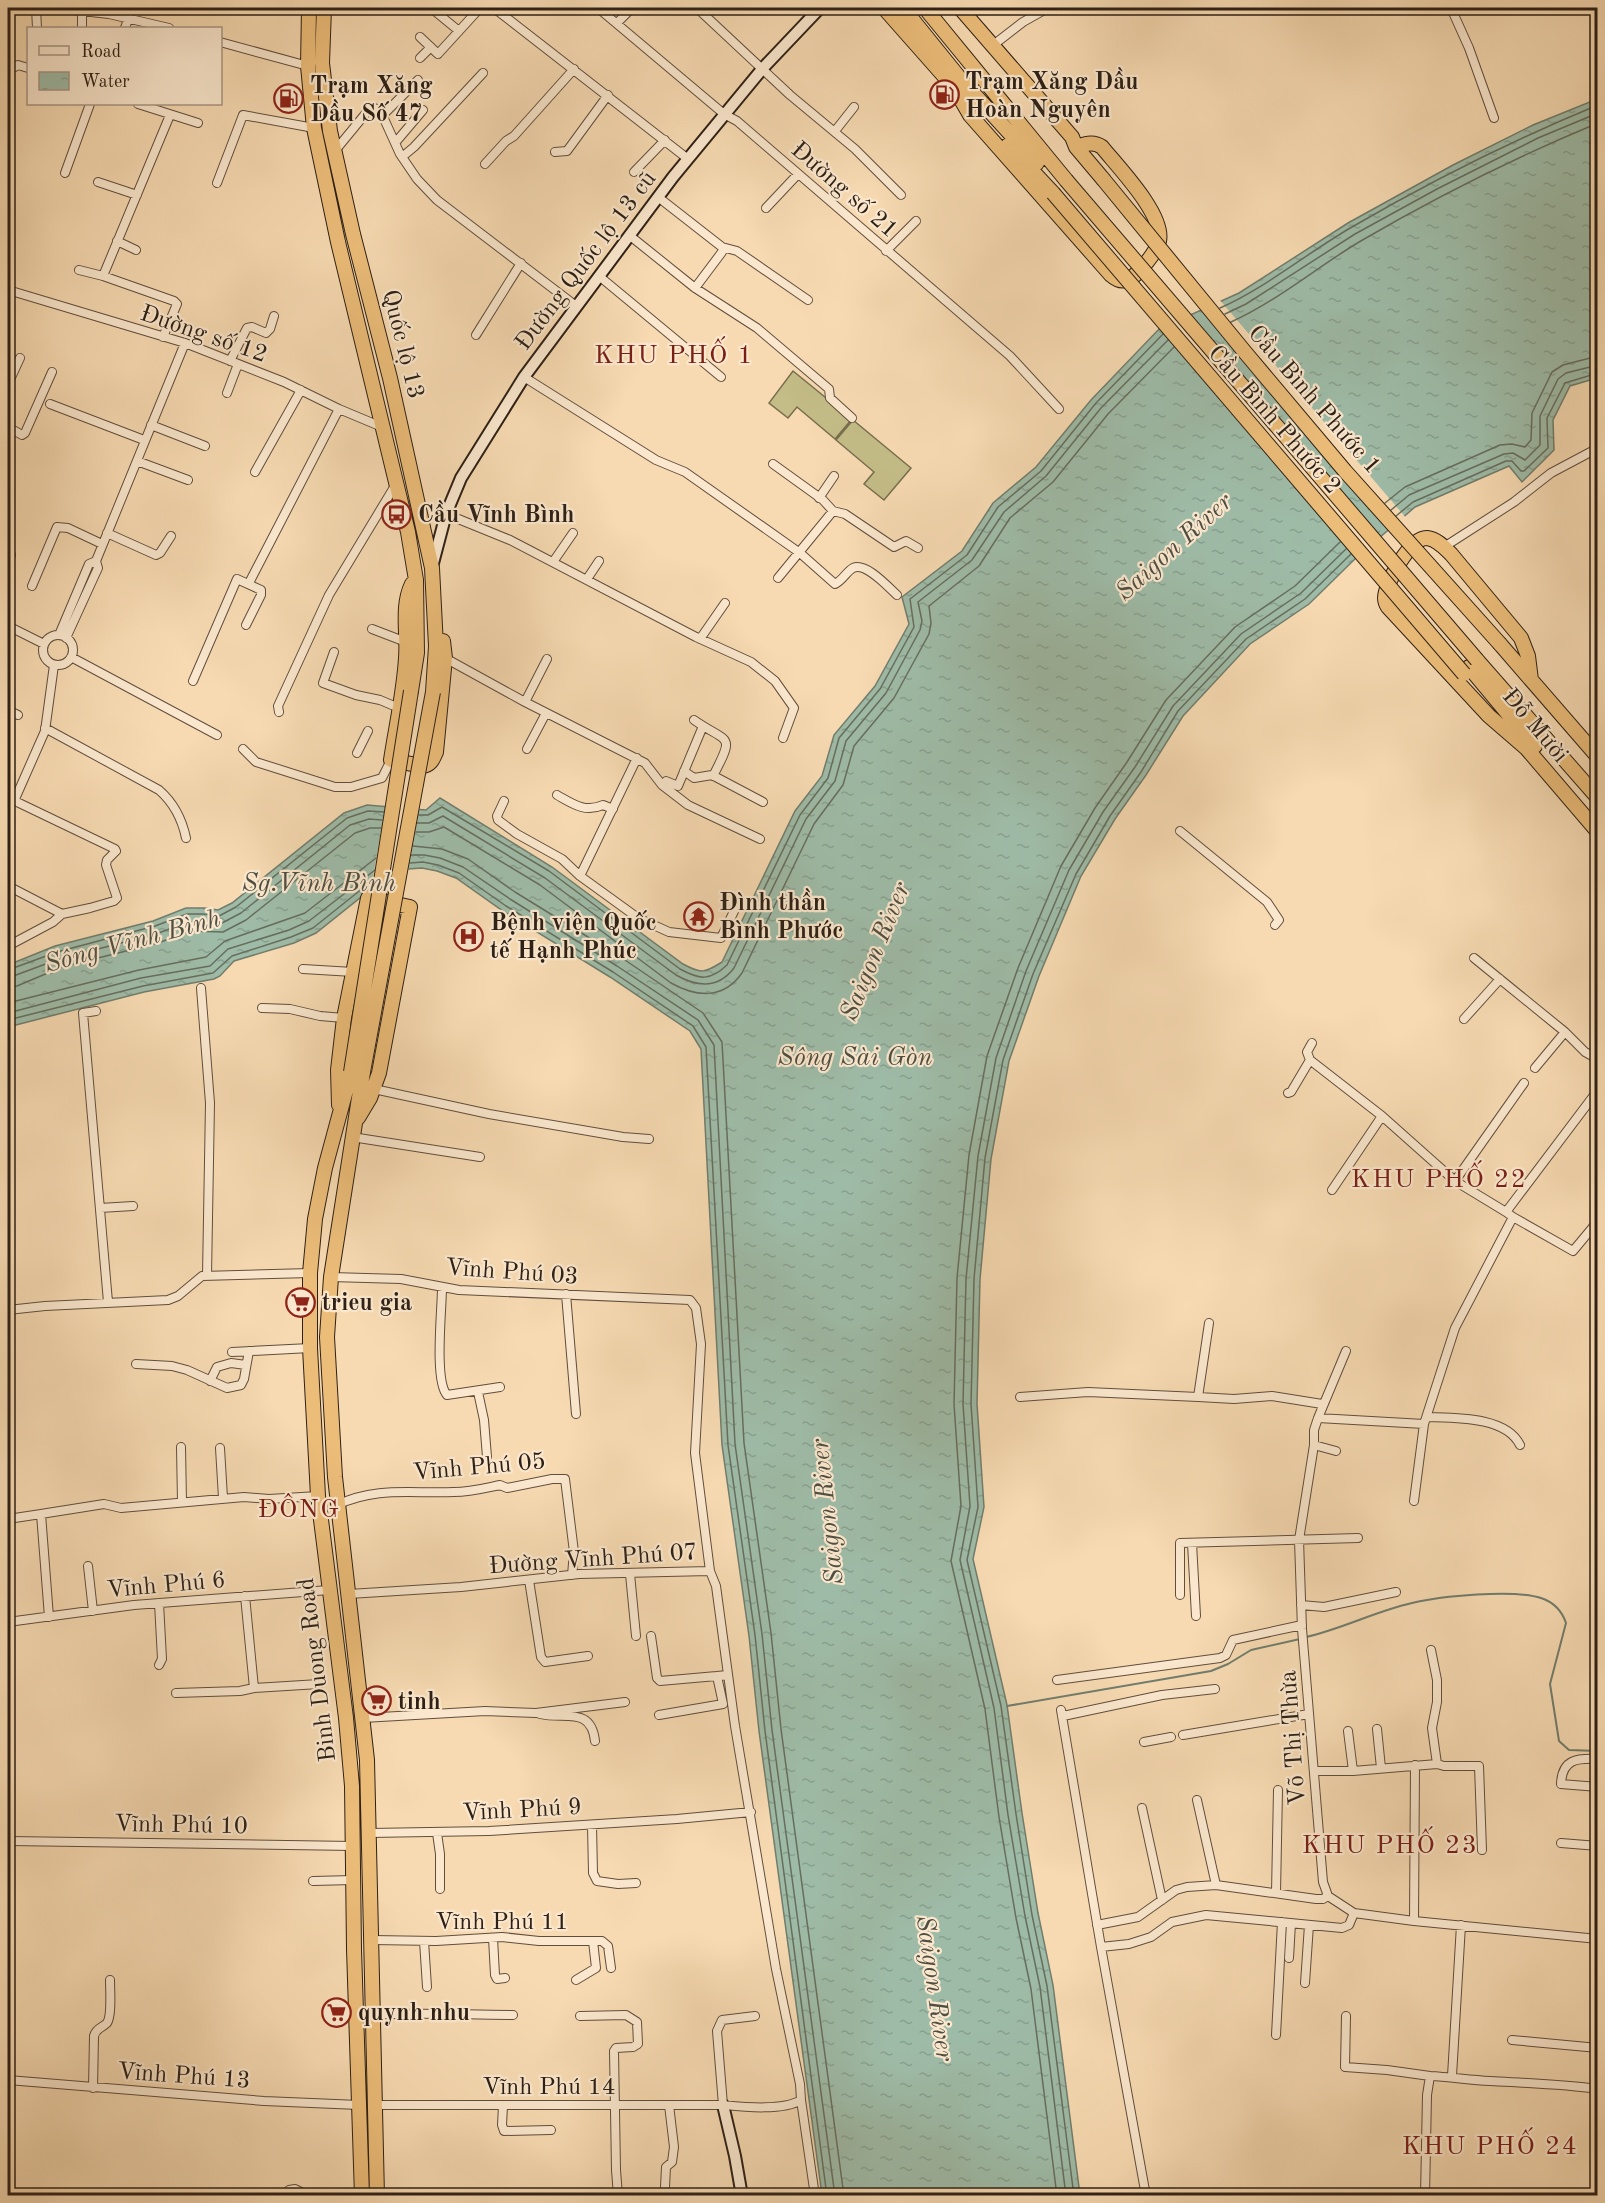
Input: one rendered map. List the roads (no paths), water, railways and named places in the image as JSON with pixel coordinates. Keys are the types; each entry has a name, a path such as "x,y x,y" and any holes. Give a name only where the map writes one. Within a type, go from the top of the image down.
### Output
{"highway":[{"name":"Quốc lộ 13","path":"309,8 308,66 314,128 408,532 416,576 417,653 357,1072"},
{"name":"Quốc lộ 13","path":"324,8 322,63 330,131 353,234 390,378 432,568 436,646 433,692 357,1072"},
{"path":"884,8 937,69 959,85 970,115 1111,275 1122,282 1134,276 1159,242 1160,233 1155,216 1102,147 1090,143 1076,147 1067,142 952,8"},
{"path":"903,8 959,85 1059,187"},
{"path":"925,8 1059,187"},
{"path":"960,8 1072,137 1076,147"},
{"name":"Cầu Bình Phước 1","path":"1076,147 1338,462 1500,644"},
{"name":"Cầu Bình Phước 2","path":"1059,187 1470,667"},
{"name":"Cầu Bình Phước 2","path":"1059,187 1470,667"},
{"path":"1526,748 1489,716 1388,607 1385,599 1399,564 1409,548 1423,539 1431,539 1444,547 1521,638 1528,656 1531,680"},
{"path":"416,576 406,602 406,660 391,760 422,766 427,765 436,752 445,658 440,603 434,582"},
{"name":"Đỗ Mười","path":"1500,644 1598,757"},
{"name":"Đỗ Mười","path":"1470,667 1526,748 1598,832"},
{"name":"Đỗ Mười","path":"1470,667 1598,798"},
{"name":"Đỗ Mười","path":"1470,667 1598,819"},
{"path":"340,1110 337,1078 344,1018 368,898 410,907 392,1010 374,1089 366,1107 354,1122"},
{"name":"Binh Duong Road","path":"357,1072 340,1110 319,1193 310,1273 310,1348 318,1496 350,1756 362,2196"},
{"name":"Binh Duong Road","path":"357,1072 354,1122 342,1216 331,1277 328,1362 337,1505 363,1718 370,1833 377,2196"},
{"path":"359,2105 375,2105"}],"street":[{"path":"36,8 38,27"},
{"path":"55,8 129,18 165,27"},
{"path":"125,27 132,8"},
{"path":"431,8 459,31"},
{"path":"420,37 438,54 480,8"},
{"path":"494,8 688,159"},
{"name":"Đường số 21","path":"598,8 724,114 737,121 1010,356 1059,409"},
{"path":"617,23 632,8"},
{"path":"697,8 790,95 855,149 901,195"},
{"name":"Đường Quốc lộ 13 cũ","path":"432,568 447,514 461,478 524,377 629,235 724,114 763,68 820,8"},
{"path":"992,46 1023,22 1048,8"},
{"path":"1451,8 1469,48 1494,118"},
{"path":"82,12 82,27"},
{"path":"222,43 308,66"},
{"path":"420,58 431,47"},
{"path":"8,71 18,65 27,68"},
{"path":"485,164 506,141 514,136 574,69"},
{"path":"402,157 483,73"},
{"path":"383,115 418,80"},
{"path":"555,152 567,152 608,95"},
{"path":"65,173 90,105"},
{"path":"141,105 198,123"},
{"path":"835,131 854,107"},
{"path":"334,152 371,108 380,110 402,157 417,179 437,200 576,306"},
{"path":"395,143 423,110"},
{"path":"103,276 170,115"},
{"path":"217,183 243,115 314,128"},
{"path":"634,172 665,140"},
{"path":"766,208 798,174"},
{"path":"98,182 137,195"},
{"path":"658,197 722,247 737,251 808,300"},
{"path":"886,251 916,221"},
{"path":"629,235 695,288 757,328 829,389 830,398 852,418"},
{"path":"117,241 136,250"},
{"path":"695,288 722,252"},
{"path":"476,335 521,262"},
{"path":"79,270 164,297 177,304 164,337"},
{"path":"598,276 721,377"},
{"name":"Đường số 12","path":"8,290 185,343 300,390 382,427"},
{"path":"227,393 234,362 247,328 252,327 266,333 274,316"},
{"path":"62,636 98,568 96,561 102,544 185,343"},
{"path":"8,384 20,358"},
{"path":"8,427 22,435 25,434 52,372"},
{"path":"524,377 656,460 685,472 800,553 835,584 841,582 852,569 859,567 871,572 897,595"},
{"path":"255,472 300,390"},
{"path":"50,404 144,440"},
{"path":"249,583 339,409"},
{"path":"151,425 205,446"},
{"path":"1444,547 1514,502 1551,473 1598,448"},
{"path":"137,461 188,480"},
{"path":"773,464 833,511 846,514 894,547 906,540 918,548"},
{"path":"819,498 834,476"},
{"path":"279,712 278,706 318,616 373,519 396,484"},
{"path":"778,578 833,511"},
{"path":"447,514 510,540 700,639 751,662 775,681 794,708 783,738"},
{"path":"32,586 57,527 68,528 102,544"},
{"path":"107,533 156,555 160,553 171,536"},
{"path":"553,562 573,533"},
{"path":"587,579 599,561"},
{"path":"193,681 237,579 261,590 261,595 246,625"},
{"path":"700,639 724,603"},
{"path":"8,626 44,644"},
{"path":"372,629 406,642"},
{"path":"52,636 62,636 73,648 71,657 66,663 54,664 46,660 44,644 52,636"},
{"path":"334,652 323,683 399,708"},
{"path":"71,657 217,735"},
{"path":"445,658 546,713 637,758 645,763 662,785 688,805 760,839"},
{"path":"525,702 547,659"},
{"path":"8,946 53,922 62,914 98,906 117,898 106,865 107,860 116,851 115,849 15,799 45,728 54,664"},
{"path":"8,710 18,715"},
{"path":"527,749 546,713"},
{"path":"694,720 721,735 726,741 727,750 713,776"},
{"path":"662,785 666,781 678,786 703,726"},
{"path":"45,728 159,790 169,798 182,823 186,838"},
{"path":"357,753 368,731"},
{"path":"243,749 256,762 335,787 351,788 382,778 391,760"},
{"path":"580,876 637,758"},
{"path":"684,771 694,778 713,776 763,801"},
{"path":"557,795 581,808 594,809 603,805 613,809"},
{"path":"504,801 497,816 498,820 517,834 562,859 580,876 638,918 669,932 721,938 737,905"},
{"path":"1180,831 1267,902 1279,920 1275,925"},
{"path":"8,886 62,914"},
{"path":"1474,958 1565,1032 1585,1052 1597,1058"},
{"path":"303,969 353,972"},
{"path":"1464,1019 1500,979"},
{"path":"201,988 210,1103 207,1276"},
{"path":"262,1008 290,1009 320,1016 344,1018"},
{"path":"96,1011 83,1013 108,1302"},
{"path":"1534,1068 1565,1032"},
{"path":"1312,1043 1307,1052 1310,1060 1382,1116 1455,1181 1573,1251 1598,1221"},
{"path":"1288,1094 1310,1060"},
{"path":"1455,1181 1524,1083"},
{"path":"374,1089 489,1114 623,1137 649,1139"},
{"path":"1506,1212 1598,1090"},
{"path":"1332,1190 1382,1116"},
{"path":"352,1137 480,1157"},
{"path":"100,1208 133,1206"},
{"path":"1414,1501 1425,1420 1455,1329 1513,1217"},
{"path":"8,1310 168,1300 178,1296 198,1277 310,1273"},
{"name":"Vĩnh Phú 03","path":"331,1277 402,1279 442,1288 690,1300"},
{"path":"442,1288 439,1359 442,1389 447,1395 500,1387"},
{"path":"566,1294 576,1414"},
{"name":"Đường Vĩnh Phú 07","path":"349,1594 572,1575 710,1571 695,1454 701,1344 696,1308 690,1300"},
{"path":"1198,1397 1209,1323"},
{"path":"231,1352 310,1348"},
{"path":"135,1364 172,1366 187,1370 227,1388 241,1385 249,1351"},
{"name":"Võ Thị Thừa","path":"1328,1896 1323,1882 1309,1714 1302,1627 1299,1540 1314,1445 1314,1430 1322,1404 1346,1351"},
{"path":"210,1381 217,1367 231,1363 246,1365"},
{"path":"478,1392 484,1420 487,1457"},
{"path":"1020,1397 1088,1392 1234,1399 1272,1396 1322,1404"},
{"path":"1318,1418 1461,1419 1499,1425 1515,1435 1520,1445"},
{"path":"1314,1445 1336,1451"},
{"path":"181,1447 182,1502"},
{"path":"220,1448 223,1498"},
{"name":"Vĩnh Phú 05","path":"337,1505 355,1496 467,1491 500,1485 507,1488 552,1479 565,1479 574,1552 572,1575"},
{"path":"8,1519 104,1504 121,1508 223,1498 269,1499 318,1496"},
{"path":"41,1514 49,1617"},
{"path":"1180,1595 1179,1545 1332,1537 1358,1538"},
{"path":"1192,1543 1196,1616"},
{"path":"88,1566 93,1611"},
{"path":"710,1571 716,1586 728,1675 776,1969 800,2084 815,2196"},
{"path":"630,1574 636,1636"},
{"path":"529,1580 541,1657 545,1662 588,1656"},
{"name":"Vĩnh Phú 6","path":"8,1623 159,1603 329,1590"},
{"path":"1301,1605 1324,1607 1396,1592"},
{"path":"245,1596 254,1688"},
{"path":"159,1603 162,1659 159,1665"},
{"path":"1057,1680 1220,1658 1226,1655 1233,1640 1302,1627"},
{"path":"651,1636 657,1678 660,1681 728,1675"},
{"path":"1431,1650 1437,1680 1437,1702 1432,1728 1437,1764"},
{"path":"659,1715 723,1704 717,1676"},
{"path":"176,1693 240,1692 254,1688 320,1684"},
{"path":"1146,2196 1097,1925 1062,1713 1162,1695 1215,1689"},
{"path":"536,1713 625,1702"},
{"path":"363,1718 485,1711 579,1717 588,1721 593,1729 595,1741"},
{"path":"1183,1735 1309,1714"},
{"path":"1377,1730 1381,1768"},
{"path":"1348,1731 1353,1771"},
{"path":"1144,1742 1171,1737"},
{"path":"1598,1759 1576,1759 1569,1762 1561,1784 1598,1787"},
{"path":"1314,1771 1353,1771 1437,1764 1479,1766 1482,1850"},
{"path":"1414,1921 1415,1765"},
{"path":"1276,1893 1278,1790"},
{"path":"1197,1800 1216,1885"},
{"path":"1142,1808 1162,1900"},
{"name":"Vĩnh Phú 9","path":"370,1833 436,1833 592,1825 751,1812"},
{"path":"592,1825 593,1873 597,1881 618,1884 636,1883"},
{"path":"436,1833 440,1889"},
{"name":"Vĩnh Phú 10","path":"8,1841 353,1846"},
{"path":"1561,1843 1598,1846"},
{"path":"313,1881 353,1880"},
{"path":"1097,1925 1138,1917 1176,1890 1216,1885 1323,1899 1328,1896 1354,1913 1598,1939"},
{"path":"1101,1947 1129,1944 1151,1937 1172,1922 1206,1915 1346,1927 1350,1925 1354,1913"},
{"path":"1275,2035 1282,1922"},
{"path":"1288,1958 1291,1923"},
{"path":"1305,1983 1309,1925"},
{"path":"1452,2076 1461,1925"},
{"path":"493,1938 495,1975 497,1979 505,1978"},
{"name":"Vĩnh Phú 11","path":"372,1940 424,1941 493,1938 602,1941 608,1946 610,1968"},
{"path":"424,1941 427,1987"},
{"path":"576,1980 596,1968 593,1941"},
{"path":"93,2088 94,2036 96,2030 105,2025 109,2019 110,1980"},
{"path":"374,2015 423,2012 446,2015 513,2015"},
{"path":"580,2016 626,2014 637,2022 638,2044 633,2047 619,2047 614,2051 618,2196"},
{"path":"742,2196 723,2105 717,2031 722,2020 755,2016"},
{"path":"1347,2016 1345,2067 1598,2089"},
{"path":"1512,2040 1598,2048"},
{"path":"1425,2196 1427,2095 1430,2076"},
{"name":"Vĩnh Phú 13","path":"8,2080 264,2101 359,2105"},
{"name":"Vĩnh Phú 14","path":"375,2105 723,2105 749,2107 793,2105 801,2100"},
{"path":"665,2187 666,2167 672,2162 674,2147 669,2105"},
{"path":"503,2106 504,2131 551,2130"},
{"path":"289,2190 295,2189 305,2196"}],"water":[{"name":"Sông Sài Gòn","path":"1597,99 1597,378 1570,386 1553,420 1554,450 1522,482 1509,466 1415,507 1357,557 1309,604 1250,644 1183,716 1115,819 1081,876 1039,976 1009,1061 991,1159 980,1279 977,1404 984,1507 973,1559 1007,1705 1038,1913 1053,1985 1080,2195 822,2195 722,1445 701,1049 690,1031 610,977 503,911 456,878 422,868 408,869 380,882 316,933 294,943 234,961 214,979 144,992 8,1027 8,965 55,946 153,921 186,908 218,910 232,903 344,813 367,805 426,810 440,798 552,867 683,964 699,971 711,968 722,962 795,811 822,776 834,735 875,686 909,624 902,597 962,551 993,503 1036,467 1091,400 1159,329 1239,293 1348,223 1453,165 1533,125"}],"waterway":[{"path":"1306,1637 1399,1606 1425,1600 1496,1594 1529,1595 1541,1598 1556,1607 1566,1623 1550,1684 1559,1741 1569,1750 1598,1751"},
{"path":"1007,1706 1211,1671 1251,1650 1300,1639"}],"place":[{"name":"Trạm Xăng Dầu Hoàn Nguyên","path":"944,95"},
{"name":"Trạm Xăng Dầu Số 47","path":"289,99"},
{"name":"Cầu Vĩnh Bình","path":"397,514"},
{"name":"Đình thần Bình Phước","path":"698,916"},
{"name":"Bệnh viện Quốc tế Hạnh Phúc","path":"469,936"},
{"name":"trieu gia","path":"301,1302"},
{"name":"tinh","path":"377,1701"},
{"name":"quynh nhu","path":"337,2012"}],"district":[{"name":"KHU PHỐ 1","path":"674,354"},
{"name":"KHU PHỐ 22","path":"1439,1178"},
{"name":"ĐÔNG","path":"299,1508"},
{"name":"KHU PHỐ 23","path":"1390,1844"},
{"name":"KHU PHỐ 24","path":"1490,2145"}],"water label":[{"name":"Saigon River","path":"1173,546"},
{"name":"Sg.Vĩnh Bình","path":"319,882"},
{"name":"Sông Vĩnh Bình","path":"132,940"},
{"name":"Saigon River","path":"874,951"},
{"name":"Saigon River","path":"826,1512"},
{"name":"Saigon River","path":"936,1988"}]}
